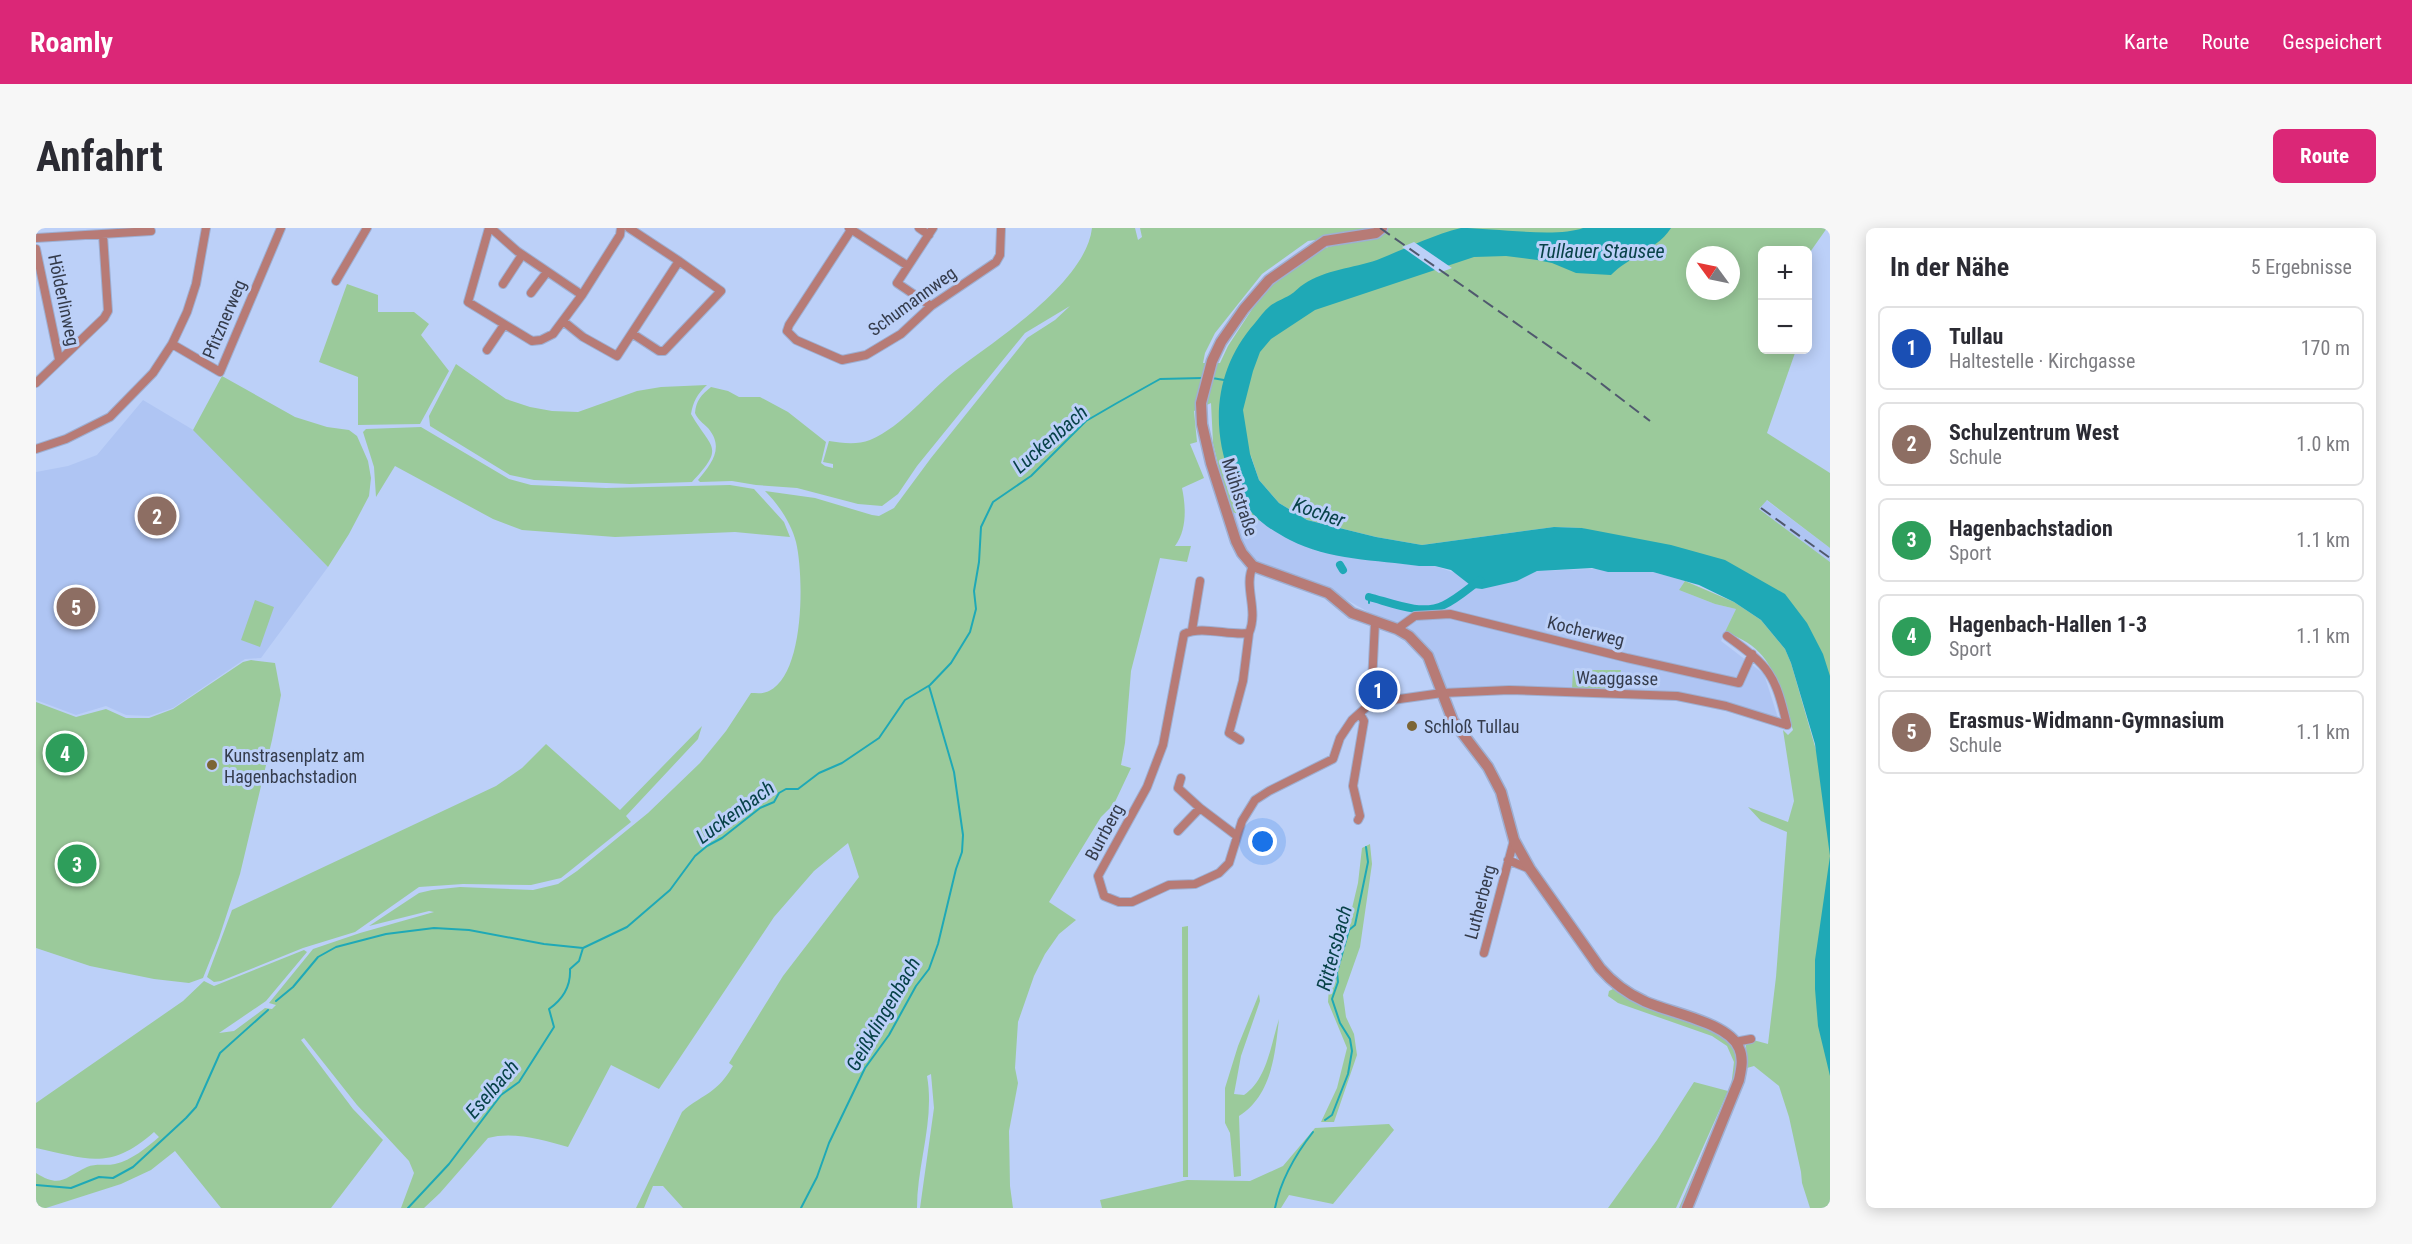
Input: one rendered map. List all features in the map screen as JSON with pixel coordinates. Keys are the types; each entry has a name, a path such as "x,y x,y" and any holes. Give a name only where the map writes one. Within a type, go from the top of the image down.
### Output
{"street":[{"path":"36,449 66,439 110,417 153,373 172,344 187,312 196,284 206,228"},
{"name":"Pfitznerweg","path":"172,344 220,372 280,228"},
{"path":"336,281 367,228"},
{"path":"582,295 522,255 490,228 468,302 532,341 541,340 553,334 582,295 620,235 621,228"},
{"path":"629,228 721,291 664,351 659,351 633,334"},
{"path":"919,228 931,231 897,283 931,306"},
{"name":"Schumannweg","path":"850,229 787,331 796,340 842,360 866,355 901,334 931,306 996,262 1000,255 1001,228"},
{"name":"Mühlstraße","path":"1253,566 1236,541 1211,463 1202,424 1201,403 1209,369 1221,342 1244,309 1269,280 1325,241 1376,233 1382,228"},
{"path":"850,229 908,266"},
{"path":"36,238 151,231"},
{"path":"36,382 104,318 108,311 103,235"},
{"name":"Hölderlinweg","path":"36,249 59,359"},
{"path":"503,284 522,255"},
{"path":"563,321 583,337 617,356 679,261"},
{"path":"531,293 547,272"},
{"path":"487,350 504,325"},
{"path":"1240,740 1229,733 1243,681 1249,633 1254,621 1249,579 1253,566 1328,593 1352,613 1397,628 1409,636 1428,657 1453,721 1488,767 1502,792 1514,840 1530,869 1612,983 1645,1002 1720,1029 1739,1048 1742,1062 1739,1080 1687,1208"},
{"name":"Burrberg","path":"1200,581 1192,630 1184,634 1163,745 1147,787 1098,876 1104,896 1119,902 1132,902 1169,885 1195,884 1219,873 1229,863 1242,821 1251,805 1259,797 1333,759 1340,738 1352,720 1360,714"},
{"name":"Kocherweg","path":"1397,628 1415,616 1450,614 1638,661 1739,682 1752,654"},
{"path":"1358,820 1360,816 1353,786 1364,721 1360,714 1371,703 1375,622"},
{"path":"1192,630 1249,633"},
{"path":"1727,636 1752,654"},
{"name":"Waaggasse","path":"1371,703 1442,693 1509,690 1595,695 1677,696 1726,706 1787,725 1775,681 1752,654"},
{"path":"1181,778 1178,788 1237,836"},
{"path":"1178,831 1200,808"},
{"name":"Lutherberg","path":"1484,953 1514,840"},
{"path":"1508,860 1530,869"},
{"path":"1735,1042 1751,1039"}],"shaded area":[{"path":"1092,228 1135,228 1138,240 1142,237 1140,228 1373,228 1338,237 1308,241 1262,274 1215,333 1205,353 1203,363 1220,363 1228,346 1264,291 1282,274 1321,249 1378,234 1388,228 1827,228 1812,249 1812,246 1758,246 1758,354 1795,354 1767,433 1830,473 1830,548 1767,500 1759,509 1830,562 1830,693 1773,599 1582,528 1554,527 1422,545 1376,537 1307,520 1279,503 1259,480 1251,456 1254,516 1264,522 1229,511 1213,443 1211,403 1194,411 1197,442 1190,444 1204,478 1182,488 1184,526 1175,546 1191,546 1187,562 1160,558 1131,671 1121,765 1131,768 1114,804 1101,817 1049,902 1076,920 1059,934 1045,954 1034,976 1018,1022 1015,1068 1018,1083 1009,1131 1010,1186 1013,1208 920,1208 934,1108 931,1074 927,1076 929,1109 917,1208 683,1208 663,1186 653,1186 644,1208 636,1208 682,1112 714,1089 725,1078 733,1066 729,1063 783,976 859,877 848,843 814,871 774,917 659,1089 611,1065 568,1147 518,1136 488,1138 424,1208 401,1208 414,1173 409,1161 357,1105 304,1038 301,1040 353,1109 383,1140 331,1208 221,1208 175,1151 151,1170 121,1184 46,1208 36,1208 36,1173 51,1180 63,1180 90,1166 115,1164 127,1160 159,1137 154,1132 124,1152 98,1159 70,1156 36,1148 36,1103 183,1001 204,981 214,986 304,950 307,952 266,1001 219,1033 234,1031 265,1008 272,1009 276,1005 269,1003 313,949 434,912 429,911 369,926 419,893 460,887 533,890 558,884 648,813 700,763 726,731 751,693 769,691 781,681 790,665 799,622 799,557 788,521 765,491 815,498 879,516 894,508 1027,338 1055,320 1070,306 1025,333 917,466 898,494 882,506 858,504 797,488 732,481 700,482 698,480 711,462 716,449 713,435 695,413 698,402 707,390 711,387 728,391 739,397 760,397 788,412 826,442 821,463 833,468 833,464 823,462 829,441 860,443 882,434 904,418 955,371 1037,308 1074,269 1086,248"},
{"path":"347,284 378,295 378,312 414,312 429,324 421,335 449,371 420,424 358,425 358,377 319,362"},
{"path":"456,364 506,399 552,411 578,412 637,391 661,387 707,385 696,398 691,414 709,441 712,454 703,470 692,482 630,484 534,480 510,475 430,426 429,416"},
{"path":"222,376 295,417 327,427 349,430 357,436 368,461 371,478 369,496 328,567 193,430"},
{"path":"143,400 195,431 328,567 261,658 245,659 173,708 149,716 126,715 106,706 76,715 36,700 36,472 68,466 97,455"},
{"path":"421,427 509,479 531,485 606,488 730,485 754,489 784,522 790,537 735,532 615,537 522,530 493,519 395,466 376,497 374,467 363,432 366,429"},
{"path":"1766,500 1830,548 1830,562 1759,509"},
{"path":"1229,511 1264,522 1275,531 1319,552 1419,566 1435,566 1458,574 1474,588 1517,581 1537,571 1592,569 1653,572 1685,581 1679,590 1715,604 1736,609 1721,641 1764,674 1778,718 1681,692 1445,692 1440,668 1418,640 1331,591 1255,562 1241,550"},
{"path":"1685,581 1734,602 1761,620 1785,649 1791,663 1816,750 1830,746 1830,1208 1810,1208 1802,1183 1789,1117 1779,1086 1754,1066 1747,1068 1746,1046 1742,1037 1768,1044 1776,977 1787,832 1761,821 1748,807 1788,822 1794,801 1783,730 1788,735 1793,730 1778,684 1765,659 1742,640 1725,632 1736,609 1715,604 1679,590"},
{"path":"255,600 274,607 260,647 241,640"},
{"path":"251,660 275,663 281,695 240,874 203,978 189,983 154,979 90,966 36,948 36,702 76,717 106,709 126,718 149,718 173,709 243,662"},
{"path":"1573,670 1621,670 1617,688 1572,689"},
{"path":"702,726 698,739 626,816 631,822 561,878 531,885 463,884 419,887 355,932 303,948 221,981 214,982 207,977 232,910 496,786 522,768 546,744 620,810"},
{"path":"1370,844 1372,864 1360,947 1343,995 1346,1017 1354,1034 1357,1055 1334,1122 1321,1122 1337,1088 1347,1048 1328,1002 1329,987 1358,883 1362,848"},
{"path":"1188,926 1188,1177 1183,1177 1182,927"},
{"path":"1613,989 1716,1032 1729,1042 1737,1057 1737,1074 1732,1091 1682,1208 1679,1208 1731,1087 1734,1062 1727,1046 1712,1036 1618,1003 1608,996 1609,991"},
{"path":"1259,994 1260,1001 1241,1056 1234,1094 1244,1095 1258,1080 1267,1061 1279,1019 1276,1046 1270,1073 1259,1097 1239,1116 1241,1176 1234,1177 1230,1133 1225,1123 1225,1088 1238,1046"},
{"path":"1694,1082 1728,1091 1676,1208 1608,1208 1657,1140"},
{"path":"1389,1124 1394,1130 1333,1204 1289,1195 1281,1208 1102,1208 1100,1200 1187,1180 1250,1181 1283,1166 1315,1128"}],"water":[{"name":"Tullauer Stausee","path":"1461,228 1557,232 1583,228 1671,228 1658,242 1611,275 1576,273 1552,263 1537,260 1506,256 1474,257 1315,310 1271,339 1260,352 1253,371 1243,410 1250,454 1259,480 1279,503 1307,520 1376,537 1422,545 1554,527 1582,528 1671,545 1725,560 1785,594 1807,623 1823,654 1830,676 1830,856 1815,744 1791,663 1785,649 1761,620 1734,602 1699,585 1653,572 1608,572 1592,568 1537,571 1517,581 1482,589 1474,588 1451,570 1435,566 1353,558 1305,547 1285,538 1257,518 1240,496 1230,476 1220,436 1220,396 1232,358 1242,340 1262,314 1272,305 1321,275 1377,260 1429,238"},
{"path":"1830,856 1830,1076 1818,1026 1815,960"}],"pier":[{"path":"1414,242 1452,268 1439,273 1402,247"}],"waterway":[{"name":"Luckenbach","path":"276,1001 293,987 318,957 336,947 386,934 434,928 469,930 544,944 583,948 627,927 670,890 695,856 707,846 722,838 760,808 774,802 779,793 786,789 798,789 819,773 842,763 879,738 905,700 930,685 951,663 970,632 976,609 974,591 979,562 981,527 993,502 1031,476 1086,421 1160,379 1203,378"},
{"name":"Luckenbach","path":"1212,378 1224,380"},
{"path":"1340,565 1343,570"},
{"path":"1369,597 1416,609 1435,608 1454,600 1480,580"},
{"name":"Rittersbach","path":"1369,597 1369,603"},
{"name":"Geißklingenbach","path":"801,1208 865,1068 889,1035 916,986 929,969 938,944 962,852 963,835 954,772 929,686"},
{"name":"Rittersbach","path":"1325,1120 1332,1115 1348,1074 1352,1051 1350,1039 1340,1023 1332,999 1349,930 1355,925 1368,862 1366,847"},
{"name":"Eselbach","path":"408,1208 449,1164 501,1095 519,1082 554,1027 549,1009 565,992 570,969 579,961 583,948"},
{"name":"Luckenbach","path":"36,1185 71,1188 99,1177 113,1178 133,1167 196,1107 220,1053 268,1010"},
{"name":"Rittersbach","path":"1275,1208 1290,1168 1300,1149 1313,1132"}],"railway":[{"path":"1380,228 1590,375 1650,421"},
{"path":"1761,508 1830,558"}],"place":[{"name":"Schulzentrum West","path":"157,516"},
{"name":"Erasmus-Widmann-Gymnasium","path":"76,607"},
{"name":"Tullau","path":"1378,690"},
{"name":"Schloß Tullau","path":"1412,726"},
{"name":"Hagenbach-Hallen 1-3","path":"65,753"},
{"name":"Kunstrasenplatz am Hagenbachstadion","path":"212,765"},
{"name":"Hagenbachstadion","path":"77,864"}],"water label":[{"name":"Kocher","path":"1319,512"}]}
